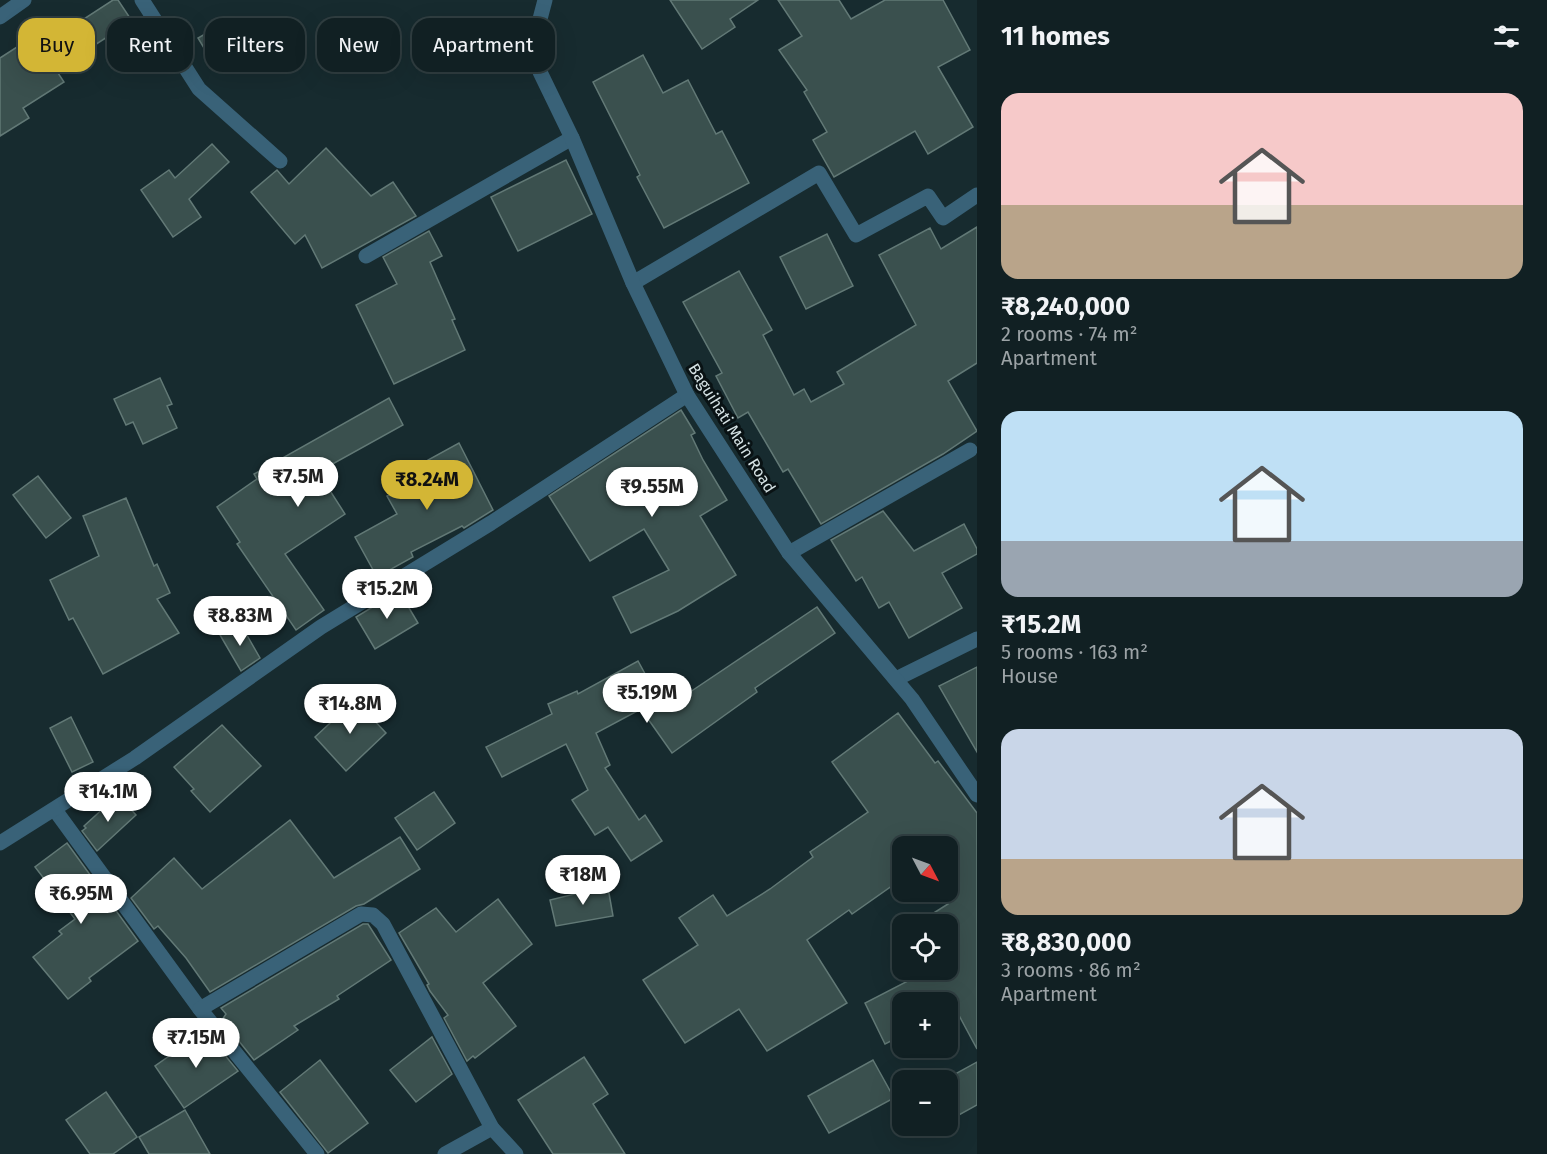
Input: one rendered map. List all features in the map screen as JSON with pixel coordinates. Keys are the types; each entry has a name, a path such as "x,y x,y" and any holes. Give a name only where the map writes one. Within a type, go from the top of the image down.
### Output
{"street":[{"path":"0,17 24,0"},
{"path":"142,0 199,89 280,161"},
{"name":"Baguihati Main Road","path":"544,0 535,38 540,72 572,138 633,283 687,395 789,553 896,679 977,795"},
{"path":"366,256 572,138"},
{"path":"633,283 819,173 856,235 928,196 943,218 977,195"},
{"path":"0,843 135,758 321,627 491,523 687,395"},
{"path":"789,553 970,450"},
{"path":"896,679 977,639"},
{"path":"54,810 200,1009 317,1154"},
{"path":"200,1009 361,914 373,915 382,924 492,1128 516,1154"},
{"path":"445,1154 492,1128"}],"building":[{"path":"113,0 118,0 130,18 107,18 107,37 95,45 95,18 85,18"},
{"path":"670,0 758,0 730,19 735,27 702,49"},
{"path":"778,0 839,0 851,19 885,0 943,0 970,50 938,67 973,127 928,154 915,131 834,177 813,140 827,132 804,92 807,90 779,50 802,36"},
{"path":"205,34 205,50 198,38"},
{"path":"18,46 18,72 57,72 64,82 23,108 29,118 0,136 0,58"},
{"path":"643,55 663,93 688,80 716,134 722,131 749,183 664,228 637,177 640,175 593,82"},
{"path":"212,144 229,162 189,199 201,217 173,237 141,190 169,170 175,178"},
{"path":"326,148 371,196 393,182 416,216 322,268 305,235 295,244 251,192 277,170 289,184"},
{"path":"566,160 592,214 518,251 491,197"},
{"path":"977,227 977,363 948,381 977,431 943,454 821,524 788,469 783,472 748,412 738,418 716,376 722,373 683,302 739,271 772,330 763,335 794,395 804,389 811,402 844,384 837,372 916,325 879,255 930,228 941,249"},
{"path":"429,231 442,256 430,262 455,319 452,320 465,350 394,384 356,305 397,284 383,257"},
{"path":"827,234 853,286 806,309 780,257"},
{"path":"160,378 172,404 167,406 177,428 143,444 133,422 126,425 114,399"},
{"path":"389,398 403,425 318,472 345,514 285,554 324,610 296,630 237,544 240,542 217,507 257,479 254,474"},
{"path":"681,410 695,433 691,435 703,460 727,500 700,516 736,575 678,611 631,633 613,597 669,570 644,529 590,561 549,496"},
{"path":"459,443 493,510 464,528 462,526 411,552 413,557 377,577 355,537 397,514 387,496 434,472 428,460"},
{"path":"38,476 71,518 46,538 13,495"},
{"path":"126,498 154,566 157,564 170,593 157,599 179,633 103,674 73,618 69,620 50,580 99,556 83,516"},
{"path":"883,511 914,551 964,524 977,549 977,554 942,573 962,608 909,638 889,602 879,608 862,577 856,581 831,540"},
{"path":"399,591 418,623 375,649 356,617"},
{"path":"817,607 835,633 755,688 757,692 672,753 641,709 596,733 610,765 605,768 639,820 645,815 662,841 631,861 608,827 595,835 572,800 588,790 566,744 502,777 486,747 552,714 548,704 577,691 578,694 638,661 661,703 686,686 690,692"},
{"path":"240,623 260,658 241,671 220,635"},
{"path":"977,667 977,752 939,686"},
{"path":"355,700 386,733 346,771 315,737"},
{"path":"898,713 935,763 938,761 977,813 977,1049 958,1014 958,992 892,992 892,1040 885,1044 865,1003 910,980 958,980 958,914 932,914 948,902 958,902 958,836 892,836 892,886 852,914 849,910 807,940 847,1003 767,1051 739,1009 685,1043 643,980 698,945 679,918 713,895 727,916 770,889 813,857 810,852 868,812 832,762"},
{"path":"71,717 93,762 72,772 50,728"},
{"path":"222,725 261,766 210,812 191,791 194,789 174,767"},
{"path":"434,792 455,823 417,850 395,818"},
{"path":"118,795 136,815 97,851 82,831 86,828 84,826"},
{"path":"290,820 334,878 400,837 420,869 364,904 356,906 210,992 186,958 158,926 154,929 131,898 174,858 202,889"},
{"path":"67,843 138,941 89,978 91,981 68,999 33,957 62,934 59,931 75,919 35,867"},
{"path":"607,882 613,916 556,926 550,900 583,892 582,887"},
{"path":"498,899 532,944 483,983 516,1026 475,1058 473,1056 467,1061 444,1018 448,1015 430,991 427,985 429,984 399,933 436,908 456,932"},
{"path":"363,924 368,924 391,960 337,996 339,999 294,1026 298,1030 254,1060 222,1020 226,1014 221,1008"},
{"path":"205,1031 238,1071 184,1108 155,1066"},
{"path":"432,1037 452,1074 416,1102 390,1070"},
{"path":"584,1057 608,1094 593,1104 625,1154 553,1154 518,1100"},
{"path":"320,1060 368,1123 328,1153 280,1092"},
{"path":"873,1060 892,1094 892,1099 829,1133 808,1096"},
{"path":"977,1062 977,1105 958,1115 958,1072"},
{"path":"106,1092 137,1137 113,1154 90,1154 66,1120"},
{"path":"185,1110 210,1154 149,1154 139,1137"}]}
